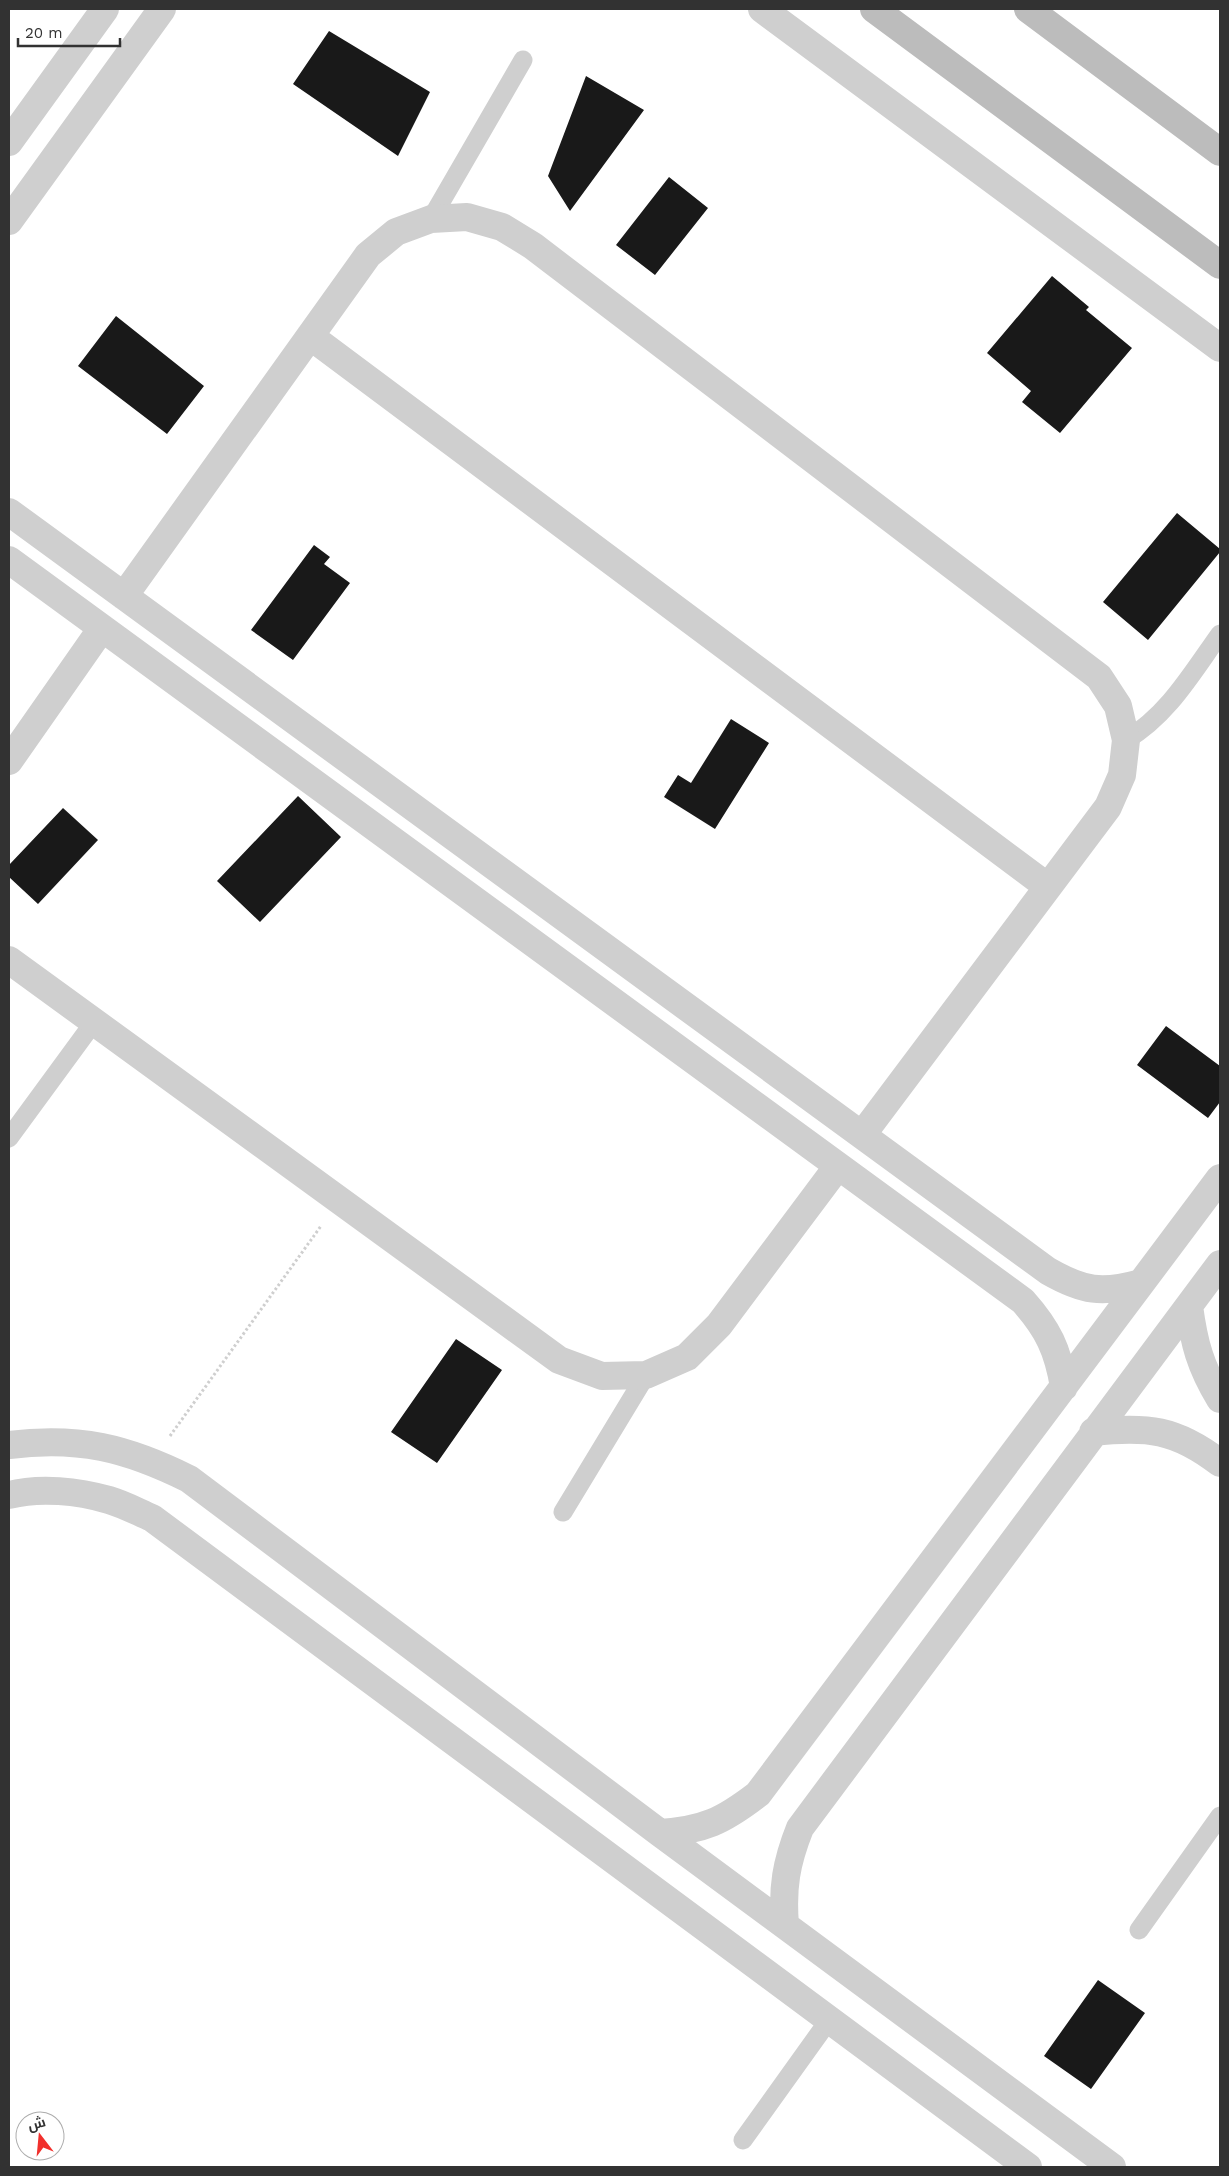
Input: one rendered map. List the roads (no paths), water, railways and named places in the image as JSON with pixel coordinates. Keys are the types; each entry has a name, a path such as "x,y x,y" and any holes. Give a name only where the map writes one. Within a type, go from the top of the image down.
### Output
{"street":[{"path":"9,142 105,9"},
{"path":"9,221 162,9"},
{"path":"762,9 1220,348"},
{"path":"874,9 1220,265"},
{"path":"1028,9 1220,152"},
{"path":"124,596 368,255 396,232 430,219 467,217 502,227 533,246 1099,676 1118,706 1126,740 1122,775 1108,807 862,1135"},
{"path":"310,336 1048,887"},
{"path":"9,512 1048,1271 1069,1284 1093,1290 1118,1290 1141,1283"},
{"path":"9,560 1023,1301 1039,1320 1052,1340 1060,1363 1064,1387"},
{"path":"9,761 102,628"},
{"path":"9,960 559,1360 602,1376 646,1375 688,1357 719,1326 838,1166"},
{"path":"660,1833 687,1831 712,1824 736,1811 758,1794 1220,1178"},
{"path":"785,1925 783,1901 785,1876 790,1852 800,1828 1093,1432 1220,1264"},
{"path":"1189,1306 1194,1342 1206,1376 1220,1399"},
{"path":"1093,1432 1130,1428 1166,1433 1200,1447 1220,1463"},
{"path":"9,1445 40,1441 98,1445 153,1461 189,1479 660,1833 1112,2167"},
{"path":"9,1495 65,1491 110,1500 152,1518 1028,2167"}],"lane":[{"path":"430,219 523,60"},
{"path":"1126,740 1141,731 1168,706 1220,634"},
{"path":"9,1138 94,1022"},
{"path":"563,1512 646,1375"},
{"path":"1139,1930 1220,1816"},
{"path":"743,2140 829,2020"}]}
